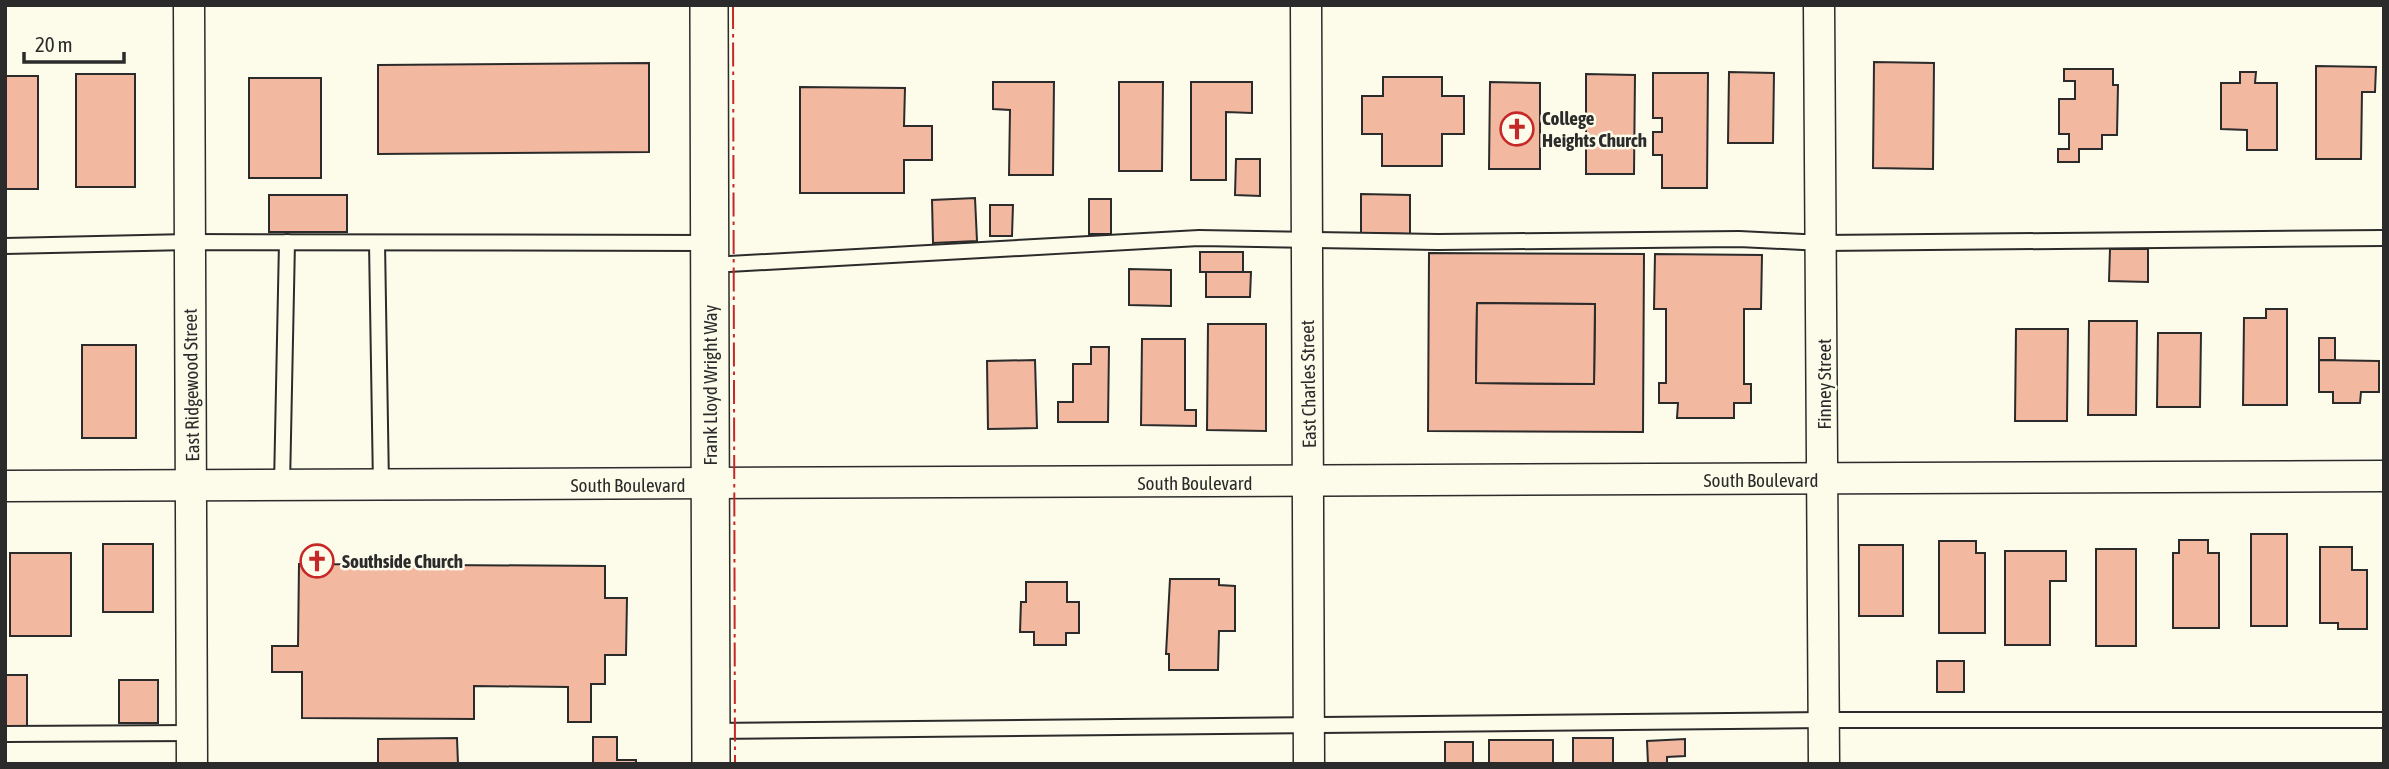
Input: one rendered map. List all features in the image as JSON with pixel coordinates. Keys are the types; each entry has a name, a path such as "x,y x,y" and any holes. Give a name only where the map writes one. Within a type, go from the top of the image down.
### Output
{"street":[{"name":"East Ridgewood Street","path":"190,5 192,764"},
{"name":"Frank Lloyd Wright Way","path":"709,5 711,747"},
{"name":"East Charles Street","path":"1306,5 1310,483 1309,764"},
{"name":"Finney Street","path":"1819,5 1823,243 1825,764"},
{"name":"South Boulevard","path":"5,486 1310,483 2384,476"}],"lane":[{"path":"5,246 189,242 377,243 709,254 1199,238 1451,242 1739,239 1823,243 2384,238"},
{"path":"282,485 287,242"},
{"path":"377,243 381,485"},
{"path":"711,747 1309,726 1824,720 2384,720"},
{"path":"5,734 192,733"}],"building":[{"path":"1874,62 1934,63 1933,169 1873,168"},
{"path":"649,63 649,152 378,154 378,65"},
{"path":"2316,66 2376,67 2375,92 2362,92 2361,159 2316,159"},
{"path":"2064,69 2113,69 2113,85 2118,85 2117,135 2102,135 2102,149 2079,149 2079,162 2058,162 2058,149 2069,149 2069,134 2059,134 2059,99 2075,99 2075,81 2064,81"},
{"path":"1729,72 1774,73 1773,143 1728,143"},
{"path":"2240,72 2256,72 2255,83 2277,83 2277,150 2247,150 2247,130 2221,129 2221,83 2240,83"},
{"path":"1653,73 1708,73 1707,188 1662,188 1662,155 1653,155 1653,132 1662,132 1662,118 1653,118"},
{"path":"76,74 135,74 135,187 76,187"},
{"path":"1586,74 1635,75 1634,174 1586,174"},
{"path":"5,76 38,76 38,189 5,189"},
{"path":"1383,77 1442,77 1442,96 1464,96 1464,134 1442,134 1442,166 1382,166 1382,134 1362,134 1362,96 1383,96"},
{"path":"249,78 321,78 321,178 249,178"},
{"path":"993,82 1054,82 1053,175 1009,175 1010,110 993,109"},
{"path":"1119,82 1163,82 1162,171 1119,171"},
{"path":"1191,82 1252,82 1252,113 1226,112 1226,180 1191,180"},
{"path":"1490,82 1540,83 1540,169 1489,169"},
{"path":"800,87 905,88 904,126 932,126 932,160 904,160 904,193 800,193"},
{"path":"1236,159 1260,159 1260,196 1235,195"},
{"path":"1361,194 1410,195 1410,234 1361,233"},
{"path":"269,195 347,195 347,232 269,232"},
{"path":"975,198 977,241 933,243 932,200"},
{"path":"1089,199 1111,199 1111,234 1089,234"},
{"path":"990,205 1013,205 1012,236 990,236"},
{"path":"2110,249 2148,249 2148,282 2109,281"},
{"path":"1200,252 1243,252 1243,272 1200,272"},
{"path":"1429,253 1644,254 1643,432 1428,431","holes":["1477,303 1595,304 1594,384 1476,383"]},
{"path":"1655,254 1762,255 1761,309 1744,309 1744,384 1751,384 1751,403 1734,403 1734,418 1677,418 1678,403 1659,403 1659,383 1666,383 1666,309 1654,309"},
{"path":"1129,269 1171,270 1171,306 1129,305"},
{"path":"1206,272 1251,272 1250,297 1206,297"},
{"path":"1477,303 1595,304 1594,384 1476,383"},
{"path":"2266,309 2287,309 2287,405 2243,405 2244,318 2266,318"},
{"path":"2089,321 2137,321 2136,415 2088,415"},
{"path":"1208,324 1266,324 1266,431 1207,430"},
{"path":"2016,329 2068,329 2067,421 2015,421"},
{"path":"2158,333 2201,333 2200,407 2157,407"},
{"path":"2319,338 2335,338 2335,360 2319,360"},
{"path":"1142,339 1185,339 1185,410 1196,410 1196,426 1141,425"},
{"path":"82,345 136,345 136,438 82,438"},
{"path":"1091,347 1109,347 1108,422 1058,422 1058,402 1073,402 1073,364 1091,364"},
{"path":"1035,360 1037,428 988,429 987,361"},
{"path":"2319,360 2379,361 2379,392 2361,392 2360,403 2333,403 2333,392 2319,392"},
{"path":"2251,534 2287,534 2287,626 2251,626"},
{"path":"2179,540 2208,540 2208,553 2219,553 2219,628 2173,628 2173,553 2179,553"},
{"path":"1939,541 1976,541 1976,553 1985,553 1985,633 1939,633"},
{"path":"103,544 153,544 153,612 103,612"},
{"path":"1859,545 1903,545 1903,616 1859,616"},
{"path":"2320,547 2352,547 2352,570 2367,570 2367,629 2338,629 2338,623 2320,623"},
{"path":"2096,549 2136,549 2136,646 2096,646"},
{"path":"2005,551 2066,551 2066,581 2050,581 2050,645 2005,645"},
{"path":"10,553 71,553 71,636 10,636"},
{"path":"299,564 605,566 605,598 627,598 626,655 605,655 605,684 591,684 591,722 568,722 568,687 474,686 474,719 302,718 302,672 272,672 272,646 298,646"},
{"path":"1170,579 1219,579 1219,585 1235,586 1235,631 1219,631 1218,670 1169,670 1169,654 1166,654"},
{"path":"1026,582 1067,582 1067,602 1079,602 1079,633 1066,633 1066,645 1034,645 1034,632 1020,632 1021,602 1026,602"},
{"path":"1937,661 1964,661 1964,692 1937,692"},
{"path":"5,675 27,675 27,726 5,726"},
{"path":"119,680 158,680 158,723 119,723"},
{"path":"593,737 617,737 617,760 636,760 636,764 475,764 593,763"},
{"path":"457,738 458,764 378,764 378,739"},
{"path":"1573,738 1613,738 1613,764 1573,764"},
{"path":"1685,739 1685,756 1667,757 1667,764 1648,764 1647,741"},
{"path":"1489,740 1553,740 1553,764 1489,764"},
{"path":"1445,742 1473,742 1473,764 1445,764"}],"power":[{"path":"733,5 735,764"}],"place":[{"name":"College Heights Church","path":"1517,129"},
{"name":"Southside Church","path":"317,561"}]}
